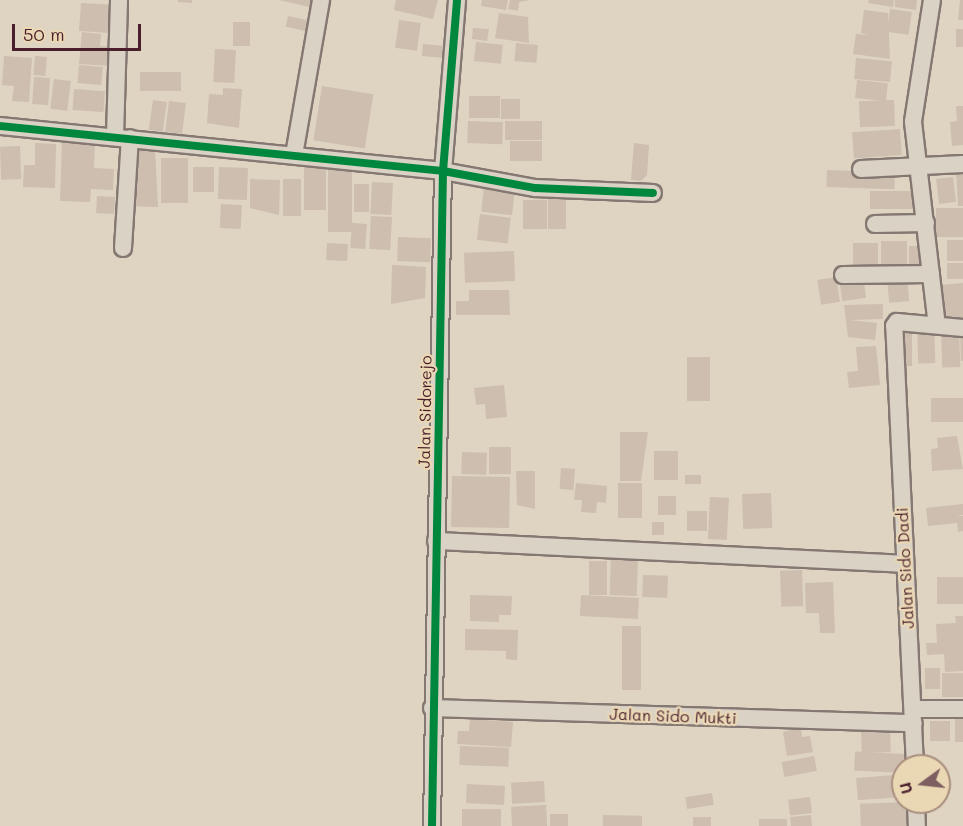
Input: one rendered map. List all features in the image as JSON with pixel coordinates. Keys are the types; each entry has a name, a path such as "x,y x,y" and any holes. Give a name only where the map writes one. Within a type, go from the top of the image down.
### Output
{"street":[{"path":"119,0 123,248"},
{"path":"294,155 321,0"},
{"name":"Jalan Sidorejo","path":"432,826 432,708 443,171 457,0"},
{"path":"932,0 913,122 921,164 937,326 963,328"},
{"path":"0,126 443,171 535,188 653,193"},
{"path":"861,169 921,164 963,164"},
{"path":"875,224 926,223"},
{"path":"843,275 931,274"},
{"name":"Jalan Sido Dadi","path":"915,754 904,564 897,322 937,326"},
{"path":"436,541 904,564"},
{"name":"Jalan Sido Mukti","path":"432,708 914,716 963,709"}],"building":[{"path":"178,0 192,0 192,3 178,2"},
{"path":"279,0 315,0 314,8"},
{"path":"396,0 438,0 433,19 394,10"},
{"path":"482,0 508,0 506,10 481,6"},
{"path":"510,0 530,0 519,2 518,11 508,9"},
{"path":"869,0 894,0 893,7 868,3"},
{"path":"895,0 917,0 916,10 895,7"},
{"path":"960,0 963,0 963,20 958,20"},
{"path":"81,3 118,5 110,33 79,31"},
{"path":"890,9 912,12 909,35 887,32"},
{"path":"864,10 888,13 890,59 853,54 856,34 868,35 861,33"},
{"path":"499,13 528,17 529,43 495,38"},
{"path":"288,16 311,21 309,32 286,27"},
{"path":"399,20 421,23 417,51 395,48"},
{"path":"233,22 250,22 250,46 233,46"},
{"path":"473,28 489,29 487,41 472,39"},
{"path":"956,29 963,29 963,47 956,47"},
{"path":"82,32 101,34 100,46 115,47 113,66 79,64"},
{"path":"476,42 503,45 501,64 474,61"},
{"path":"516,43 538,45 536,63 514,61"},
{"path":"423,44 446,46 445,58 422,56"},
{"path":"215,49 236,50 234,83 213,82"},
{"path":"4,56 32,58 29,102 12,101 14,86 2,85"},
{"path":"35,56 47,57 45,76 33,75"},
{"path":"856,58 892,61 890,82 854,79"},
{"path":"79,65 103,67 101,85 77,83"},
{"path":"140,72 181,72 181,91 140,91"},
{"path":"34,77 50,78 48,105 32,104"},
{"path":"54,79 71,81 67,111 50,109"},
{"path":"857,80 888,83 886,101 855,98"},
{"path":"322,86 373,94 365,148 313,140"},
{"path":"223,88 242,89 239,128 207,123 209,94 223,95"},
{"path":"74,89 105,91 103,112 73,110"},
{"path":"469,96 500,96 500,118 469,118"},
{"path":"501,99 520,99 520,119 501,119"},
{"path":"153,100 167,102 163,132 149,130"},
{"path":"894,100 895,126 860,127 859,101"},
{"path":"169,101 186,103 182,134 165,132"},
{"path":"956,106 963,106 963,145 952,146 950,122 957,121"},
{"path":"468,121 503,122 502,144 467,143"},
{"path":"505,121 542,121 542,140 505,140"},
{"path":"900,129 902,155 854,158 852,132"},
{"path":"62,141 95,142 94,168 114,169 113,190 91,189 90,202 60,201"},
{"path":"510,141 542,141 542,161 510,161"},
{"path":"35,143 56,144 55,188 23,187 24,165 35,165"},
{"path":"634,143 649,145 647,175 641,181 631,180"},
{"path":"20,146 21,179 1,180 0,147"},
{"path":"130,147 155,148 158,207 128,206"},
{"path":"161,158 188,158 188,203 161,203"},
{"path":"304,165 326,165 326,210 304,210"},
{"path":"193,167 214,167 214,192 193,192"},
{"path":"219,167 248,168 247,200 218,199"},
{"path":"328,168 352,168 352,232 328,232"},
{"path":"827,170 895,172 894,189 826,187"},
{"path":"956,170 963,170 963,206 958,206"},
{"path":"953,177 956,202 939,204 936,179"},
{"path":"250,179 280,180 279,215 250,208"},
{"path":"283,179 301,179 301,216 283,216"},
{"path":"372,182 393,183 391,215 370,214"},
{"path":"354,184 369,184 369,212 354,212"},
{"path":"484,186 515,189 512,215 481,212"},
{"path":"548,191 566,191 566,229 548,229"},
{"path":"870,191 914,191 914,209 870,209"},
{"path":"97,196 115,197 114,214 96,213"},
{"path":"523,200 547,200 547,229 523,229"},
{"path":"221,204 242,205 241,229 220,228"},
{"path":"936,208 963,208 963,237 936,237"},
{"path":"480,214 511,218 508,244 477,240"},
{"path":"371,216 392,217 390,250 369,249"},
{"path":"352,223 367,224 365,249 350,248"},
{"path":"398,237 431,238 430,262 397,261"},
{"path":"947,240 963,240 963,261 947,261"},
{"path":"881,241 907,241 907,270 881,270"},
{"path":"327,243 348,244 347,261 326,260"},
{"path":"853,243 878,243 878,270 853,270"},
{"path":"909,246 924,246 924,269 909,269"},
{"path":"514,251 515,281 465,283 464,253"},
{"path":"947,263 963,263 963,279 947,279"},
{"path":"392,265 426,267 425,298 391,304"},
{"path":"863,276 866,298 842,301 839,279"},
{"path":"907,276 909,301 889,303 887,278"},
{"path":"836,277 840,302 821,305 817,280"},
{"path":"963,283 963,323 944,325 940,285"},
{"path":"469,290 509,290 510,315 456,315 456,301 469,301"},
{"path":"883,304 883,319 849,320 877,323 875,340 848,337 844,305"},
{"path":"934,325 935,363 918,364 917,326"},
{"path":"897,327 912,327 912,366 897,366"},
{"path":"959,330 960,367 942,368 941,331"},
{"path":"960,330 963,330 963,361 961,361"},
{"path":"876,346 880,385 849,388 847,372 858,371 856,347"},
{"path":"687,357 710,357 710,401 687,401"},
{"path":"504,385 507,417 486,419 485,404 476,405 474,388"},
{"path":"931,398 963,398 963,422 931,422"},
{"path":"620,432 648,432 641,481 620,481"},
{"path":"957,436 963,469 932,471 931,449 938,448 937,438"},
{"path":"489,447 511,447 511,474 489,474"},
{"path":"654,451 678,451 678,480 654,480"},
{"path":"462,452 487,453 486,475 461,474"},
{"path":"561,468 575,469 574,490 560,489"},
{"path":"516,471 535,471 535,509 517,505"},
{"path":"685,475 701,475 701,484 685,484"},
{"path":"452,476 510,477 509,528 451,527"},
{"path":"576,483 607,486 606,503 597,502 596,513 581,512 582,500 574,500"},
{"path":"618,483 642,483 642,518 618,518"},
{"path":"771,493 772,528 743,529 742,494"},
{"path":"658,496 676,496 676,515 658,515"},
{"path":"710,497 729,498 727,540 708,539"},
{"path":"963,504 963,515 956,515 963,516 963,531 958,532 957,523 928,526 926,508"},
{"path":"687,511 707,511 707,531 687,531"},
{"path":"652,522 664,522 664,535 652,535"},
{"path":"611,557 638,558 637,596 610,595"},
{"path":"589,561 607,561 607,595 589,595"},
{"path":"802,570 803,606 781,607 780,571"},
{"path":"643,575 668,576 667,598 642,597"},
{"path":"937,577 963,577 963,604 937,604"},
{"path":"833,582 835,633 820,633 819,613 806,613 805,583"},
{"path":"470,595 512,596 511,615 499,615 499,622 470,621"},
{"path":"581,595 639,598 638,619 580,616"},
{"path":"955,616 963,616 963,671 945,672 944,654 927,655 926,643 937,643 936,624 956,623"},
{"path":"622,626 641,626 641,690 622,690"},
{"path":"465,629 518,630 517,660 506,659 506,651 465,650"},
{"path":"925,668 940,668 940,689 925,689"},
{"path":"942,673 963,673 963,697 942,697"},
{"path":"955,716 963,716 963,742 955,742"},
{"path":"470,719 513,722 511,747 457,744 458,731 469,731"},
{"path":"930,721 950,721 950,741 930,741"},
{"path":"801,728 802,737 810,736 813,752 787,756 783,732"},
{"path":"890,729 891,752 862,753 861,730"},
{"path":"460,746 509,748 508,767 459,765"},
{"path":"855,751 904,754 891,754 891,772 854,770"},
{"path":"814,756 817,771 784,777 782,762"},
{"path":"891,775 891,798 858,800 856,778"},
{"path":"544,781 545,802 512,804 511,783"},
{"path":"467,784 505,786 504,805 466,803"},
{"path":"712,793 714,805 687,809 685,797"},
{"path":"810,797 812,813 790,816 788,800"},
{"path":"891,803 891,814 909,814 910,826 861,826 860,804"},
{"path":"546,805 547,826 512,826 511,807"},
{"path":"462,809 501,809 501,826 462,826"},
{"path":"550,814 568,814 568,826 550,826"},
{"path":"603,815 642,816 642,826 603,826"},
{"path":"811,815 812,826 791,826 790,817"},
{"path":"693,817 711,817 711,826 693,826"},
{"path":"759,819 787,819 787,826 759,826"}],"cycle path":[{"path":"432,826 443,171 457,0"},
{"path":"0,126 443,171 535,188 653,193"}]}
